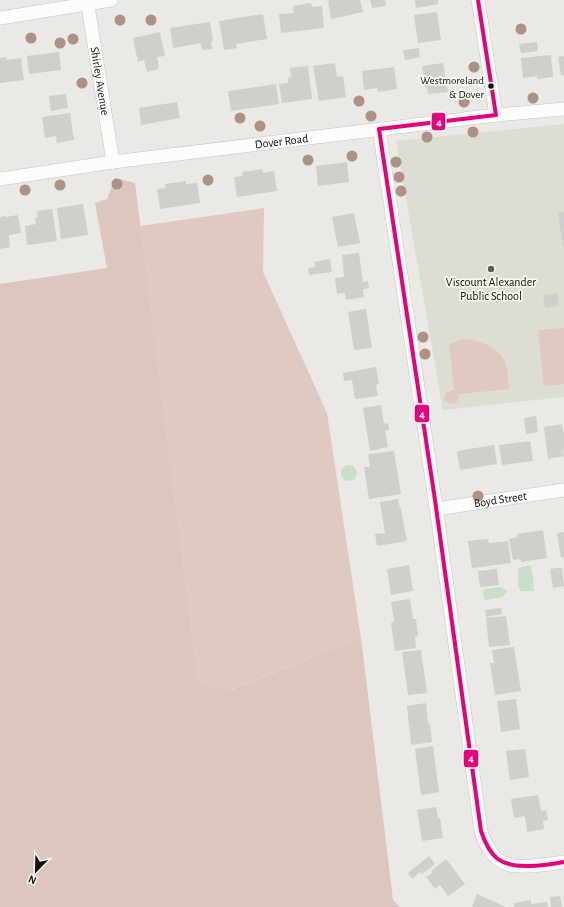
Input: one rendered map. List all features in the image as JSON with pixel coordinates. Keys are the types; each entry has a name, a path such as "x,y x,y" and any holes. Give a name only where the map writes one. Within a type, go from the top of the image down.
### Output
{"street":[{"path":"0,18 88,2 111,0"},
{"path":"478,0 496,115"},
{"name":"Shirley Avenue","path":"88,2 113,162"},
{"name":"Dover Road","path":"0,179 113,162 496,115 564,109"},
{"path":"379,129 483,837 490,851 500,861 510,865 551,865 564,862"},
{"name":"Boyd Street","path":"436,509 564,490"}],"shaded area":[{"name":"Viscount Alexander Public School","path":"564,124 564,397 443,410 396,141"},
{"path":"115,178 135,183 198,683 231,690 361,638 393,900 400,907 0,907 0,284 107,268 95,203 107,199"},
{"path":"264,208 263,272 327,413 361,638 230,690 198,683 140,226"},
{"path":"564,328 564,384 544,386 538,330"},
{"path":"464,339 492,347 502,356 508,372 509,389 459,394 457,402 450,404 444,400 445,395 449,391 454,390 449,344"},
{"path":"346,465 352,465 357,470 355,479 352,481 346,481 341,476 341,470"},
{"path":"531,565 534,591 520,591 518,585 518,568"},
{"path":"501,587 504,590 507,590 507,593 505,593 504,596 486,600 484,598 484,589"}],"building":[{"path":"360,0 363,12 331,19 328,1"},
{"path":"370,0 385,0 386,6 372,8"},
{"path":"415,0 438,0 438,4 416,8"},
{"path":"311,3 312,7 322,6 324,28 281,33 279,14 294,13 293,6"},
{"path":"437,12 441,40 418,43 414,15"},
{"path":"263,14 267,39 236,44 237,48 224,50 219,21"},
{"path":"210,22 213,41 211,41 212,49 202,50 201,43 173,48 170,28"},
{"path":"160,32 165,56 157,57 159,69 147,72 144,60 138,62 133,38"},
{"path":"537,42 538,51 521,53 519,44"},
{"path":"419,48 420,57 405,60 403,50"},
{"path":"59,52 61,70 29,74 27,56"},
{"path":"551,55 553,77 537,79 537,76 523,78 521,58"},
{"path":"564,56 564,75 561,76 558,57"},
{"path":"6,57 7,60 21,58 24,80 0,83 0,58"},
{"path":"335,63 337,77 343,76 346,97 319,101 313,66"},
{"path":"443,63 448,92 428,94 427,87 425,87 422,66"},
{"path":"308,66 312,99 282,103 279,84 288,83 288,78 291,77 290,68"},
{"path":"394,67 397,89 378,92 377,88 364,90 362,71"},
{"path":"276,84 279,104 231,111 228,91"},
{"path":"66,94 68,108 51,111 49,96"},
{"path":"177,102 180,118 141,125 139,108"},
{"path":"70,113 74,140 57,143 56,136 45,138 42,117"},
{"path":"347,162 349,182 318,186 316,166"},
{"path":"262,169 263,173 274,171 277,191 237,197 234,177 243,176 242,172"},
{"path":"186,181 186,184 197,183 200,203 160,209 157,189 166,188 165,184"},
{"path":"83,204 88,235 61,239 57,208"},
{"path":"52,209 57,241 27,245 25,226 36,224 35,218 38,217 37,211"},
{"path":"564,212 564,247 563,247 558,213"},
{"path":"354,213 360,243 338,247 332,217"},
{"path":"18,215 21,233 9,235 10,247 0,249 0,217"},
{"path":"359,253 363,282 368,281 369,288 363,289 364,297 346,300 345,293 337,294 335,278 344,277 342,255"},
{"path":"330,259 332,272 309,275 308,268 315,267 314,262"},
{"path":"557,293 559,306 545,308 543,295"},
{"path":"366,309 372,348 354,350 348,312"},
{"path":"376,367 379,384 376,385 378,396 355,399 352,380 344,381 343,373"},
{"path":"381,405 384,424 388,423 389,430 385,430 388,447 370,451 363,408"},
{"path":"536,416 538,432 526,434 524,418"},
{"path":"562,424 564,432 564,456 548,459 544,427"},
{"path":"530,441 533,461 502,465 499,445"},
{"path":"494,445 497,464 460,470 457,451"},
{"path":"394,451 401,494 369,499 364,467 370,467 368,454"},
{"path":"398,499 400,508 401,507 407,541 377,546 375,534 385,533 380,502"},
{"path":"543,530 547,558 521,562 521,559 513,560 509,539 517,537 517,534"},
{"path":"564,532 564,557 561,558 557,533"},
{"path":"488,539 489,543 508,541 511,563 472,568 468,541"},
{"path":"409,565 413,591 391,595 387,569"},
{"path":"562,568 564,586 553,588 550,569"},
{"path":"497,569 499,585 480,587 478,571"},
{"path":"410,599 413,619 416,619 418,636 415,637 416,648 395,651 391,623 394,622 391,602"},
{"path":"501,608 502,614 486,617 485,610"},
{"path":"506,616 510,645 489,647 486,618"},
{"path":"514,647 521,691 495,695 490,663 494,663 492,650"},
{"path":"421,650 427,693 408,695 402,652"},
{"path":"516,699 520,729 501,732 497,701"},
{"path":"426,703 428,724 430,723 432,742 411,745 407,706"},
{"path":"433,746 439,792 421,795 415,749"},
{"path":"525,749 529,777 510,780 506,751"},
{"path":"538,795 541,811 546,810 548,820 543,821 544,829 527,832 525,816 514,818 511,799"},
{"path":"436,807 438,818 440,818 443,838 422,841 417,810"},
{"path":"429,856 435,864 422,874 420,872 412,879 408,873"},
{"path":"446,859 465,884 448,896 440,885 435,889 426,877"},
{"path":"477,894 506,907 472,907"},
{"path":"560,896 562,907 551,907 550,897"},
{"path":"531,900 531,904 547,902 548,907 514,907 514,903"}],"transit line":[{"name":"4","path":"478,0 496,115 379,129 435,500 481,831 488,848 493,854 498,859 511,865 529,866 564,862"}],"place":[{"name":"Westmoreland & Dover","path":"491,86"},
{"name":"Viscount Alexander Public School","path":"491,269"}]}
